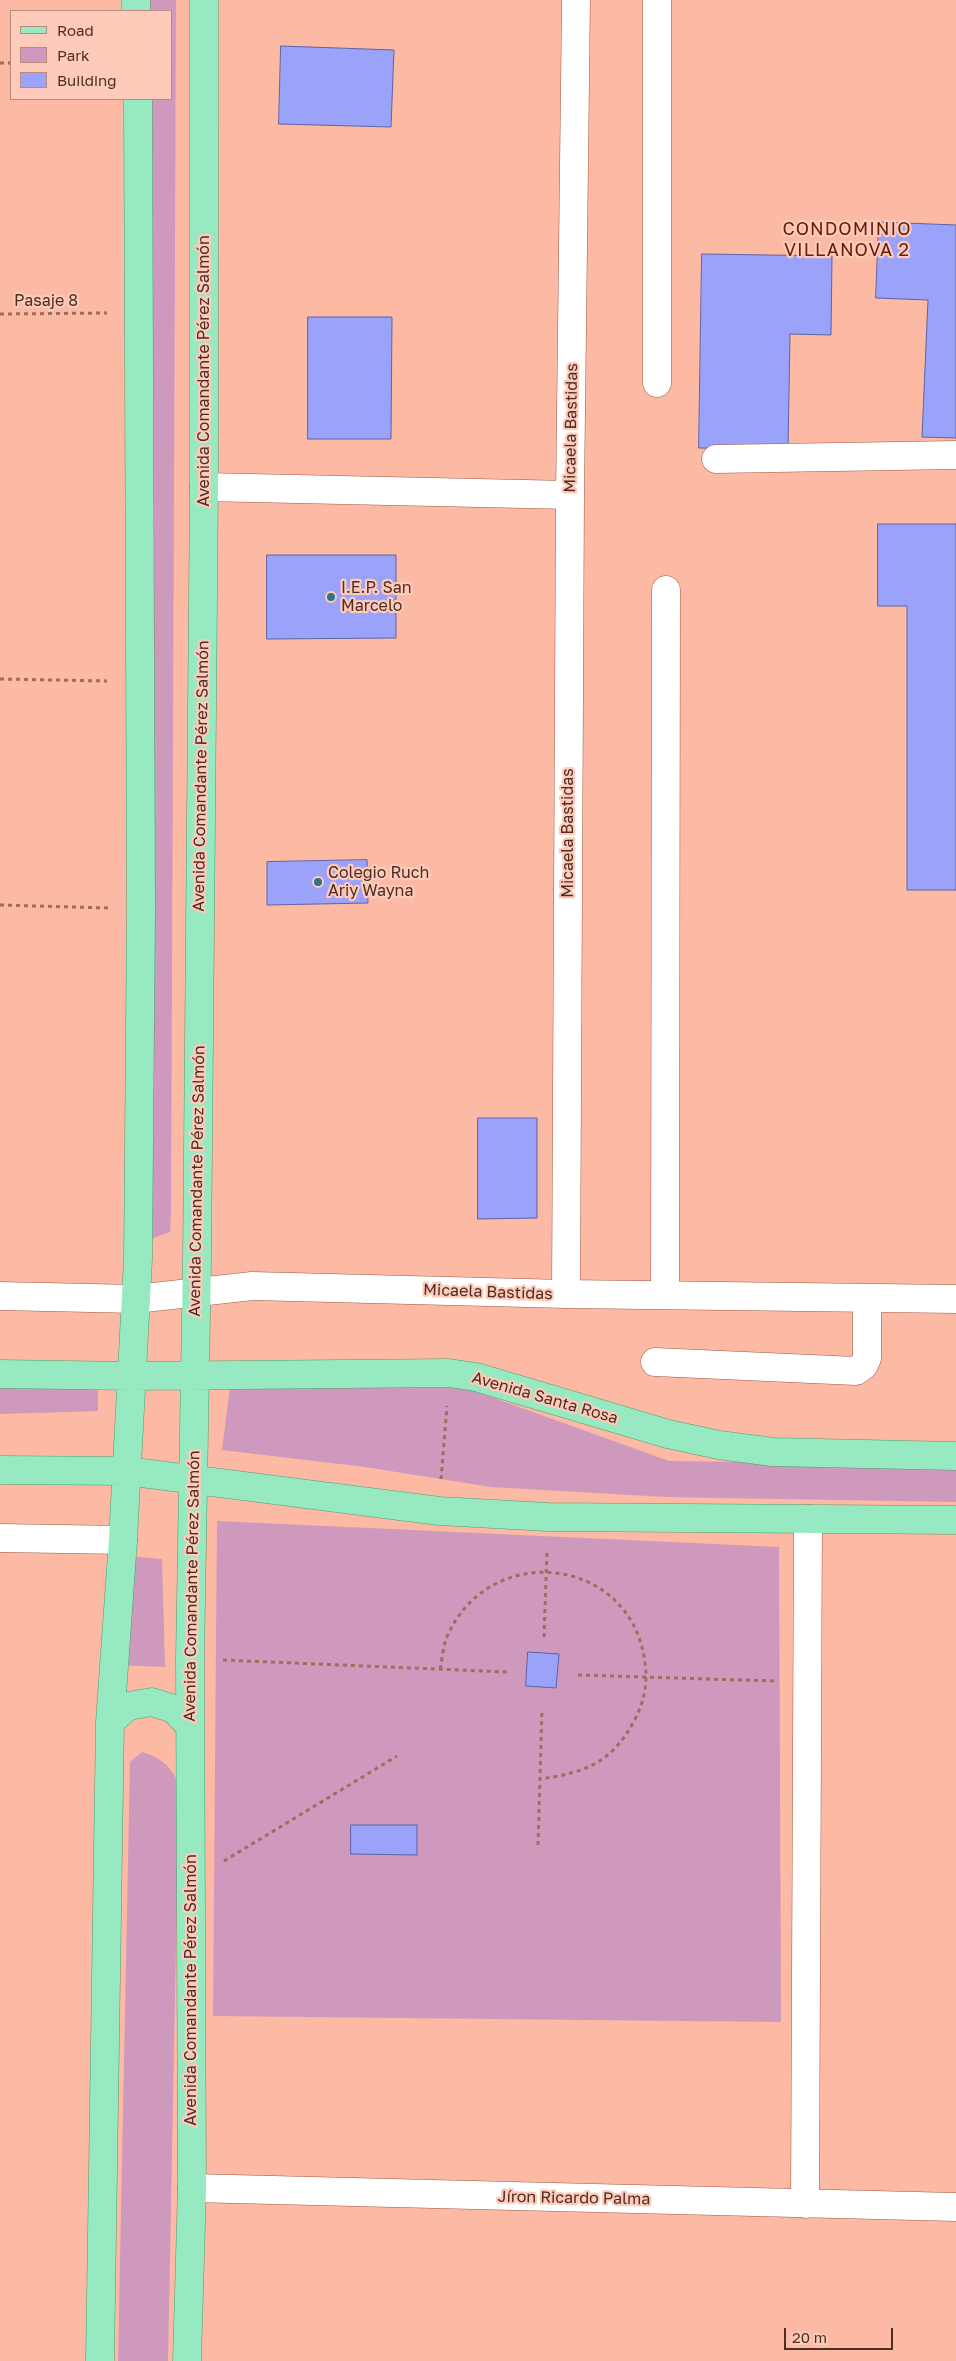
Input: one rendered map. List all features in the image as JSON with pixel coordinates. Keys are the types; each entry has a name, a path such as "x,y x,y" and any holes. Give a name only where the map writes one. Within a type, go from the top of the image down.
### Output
{"main road":[{"name":"Avenida Comandante Pérez Salmón","path":"187,2361 192,2188 190,1658 194,1480 204,486 204,0"},
{"path":"100,2361 110,1722 123,1540 136,1299 141,911 138,100"},
{"name":"Avenida Santa Rosa","path":"0,1374 132,1376 449,1372 476,1377 668,1434 720,1445 773,1452 956,1456"},
{"path":"0,1470 126,1472 439,1511 548,1517 956,1520"},
{"path":"110,1722 128,1706 152,1702 174,1709 190,1726"}],"street":[{"name":"Micaela Bastidas","path":"195,1292 252,1286 566,1294 570,495 576,0"},
{"path":"657,0 657,384"},
{"path":"716,458 956,455"},
{"path":"204,486 570,495"},
{"path":"665,1295 666,590"},
{"path":"0,1296 136,1299 195,1292"},
{"path":"566,1294 956,1299"},
{"path":"655,1362 856,1371 864,1365 867,1358 867,1298"},
{"path":"805,2204 808,1519"},
{"path":"0,1538 123,1540"},
{"name":"Jíron Ricardo Palma","path":"192,2188 956,2208"}],"path":[{"name":"Pasaje 8","path":"0,314 93,313"},
{"path":"0,679 85,680"},
{"path":"0,905 82,906"},
{"path":"439,1511 449,1372"},
{"path":"544,1637 548,1517"},
{"path":"440,1669 446,1640 461,1612 485,1589 514,1575 546,1571 578,1577 606,1592 629,1616 643,1646 647,1677 640,1710 625,1738 602,1761 580,1772 572,1775 540,1779"},
{"path":"190,1658 507,1672"},
{"path":"578,1675 807,1682"},
{"path":"538,1845 542,1709"},
{"path":"190,1883 397,1756"}],"green space":[{"path":"145,0 176,0 171,1214 170,1232 148,1240 145,100 172,100 172,10 145,10"},
{"path":"98,1370 98,1411 0,1414 0,1372"},
{"path":"232,1371 466,1388 669,1461 956,1465 956,1502 666,1497 491,1487 365,1467 222,1450"},
{"path":"217,1521 779,1547 781,2022 213,2016"},
{"path":"127,1556 162,1559 165,1667 114,1665"},
{"path":"142,1752 161,1760 169,1768 179,1786 168,2361 118,2361 130,1762"}],"building":[{"path":"281,46 394,50 391,127 279,124"},
{"path":"879,222 956,225 956,438 922,437 928,300 876,298"},
{"path":"702,254 832,256 831,335 790,334 788,449 699,448"},
{"path":"308,317 392,317 391,439 308,439"},
{"path":"878,524 956,524 956,890 907,890 907,606 878,606"},
{"name":"I.E.P. San Marcelo","path":"267,555 396,555 396,638 267,639"},
{"name":"Colegio Ruch Ariy Wayna","path":"367,860 368,903 267,905 267,862"},
{"path":"478,1118 537,1118 537,1218 478,1219"},
{"path":"528,1652 559,1654 556,1688 526,1686"},
{"path":"351,1825 417,1825 417,1855 351,1854"}],"place":[{"name":"I.E.P. San Marcelo","path":"331,597"},
{"name":"Colegio Ruch Ariy Wayna","path":"318,882"}],"district":[{"name":"CONDOMINIO VILLANOVA 2","path":"847,239"}]}
